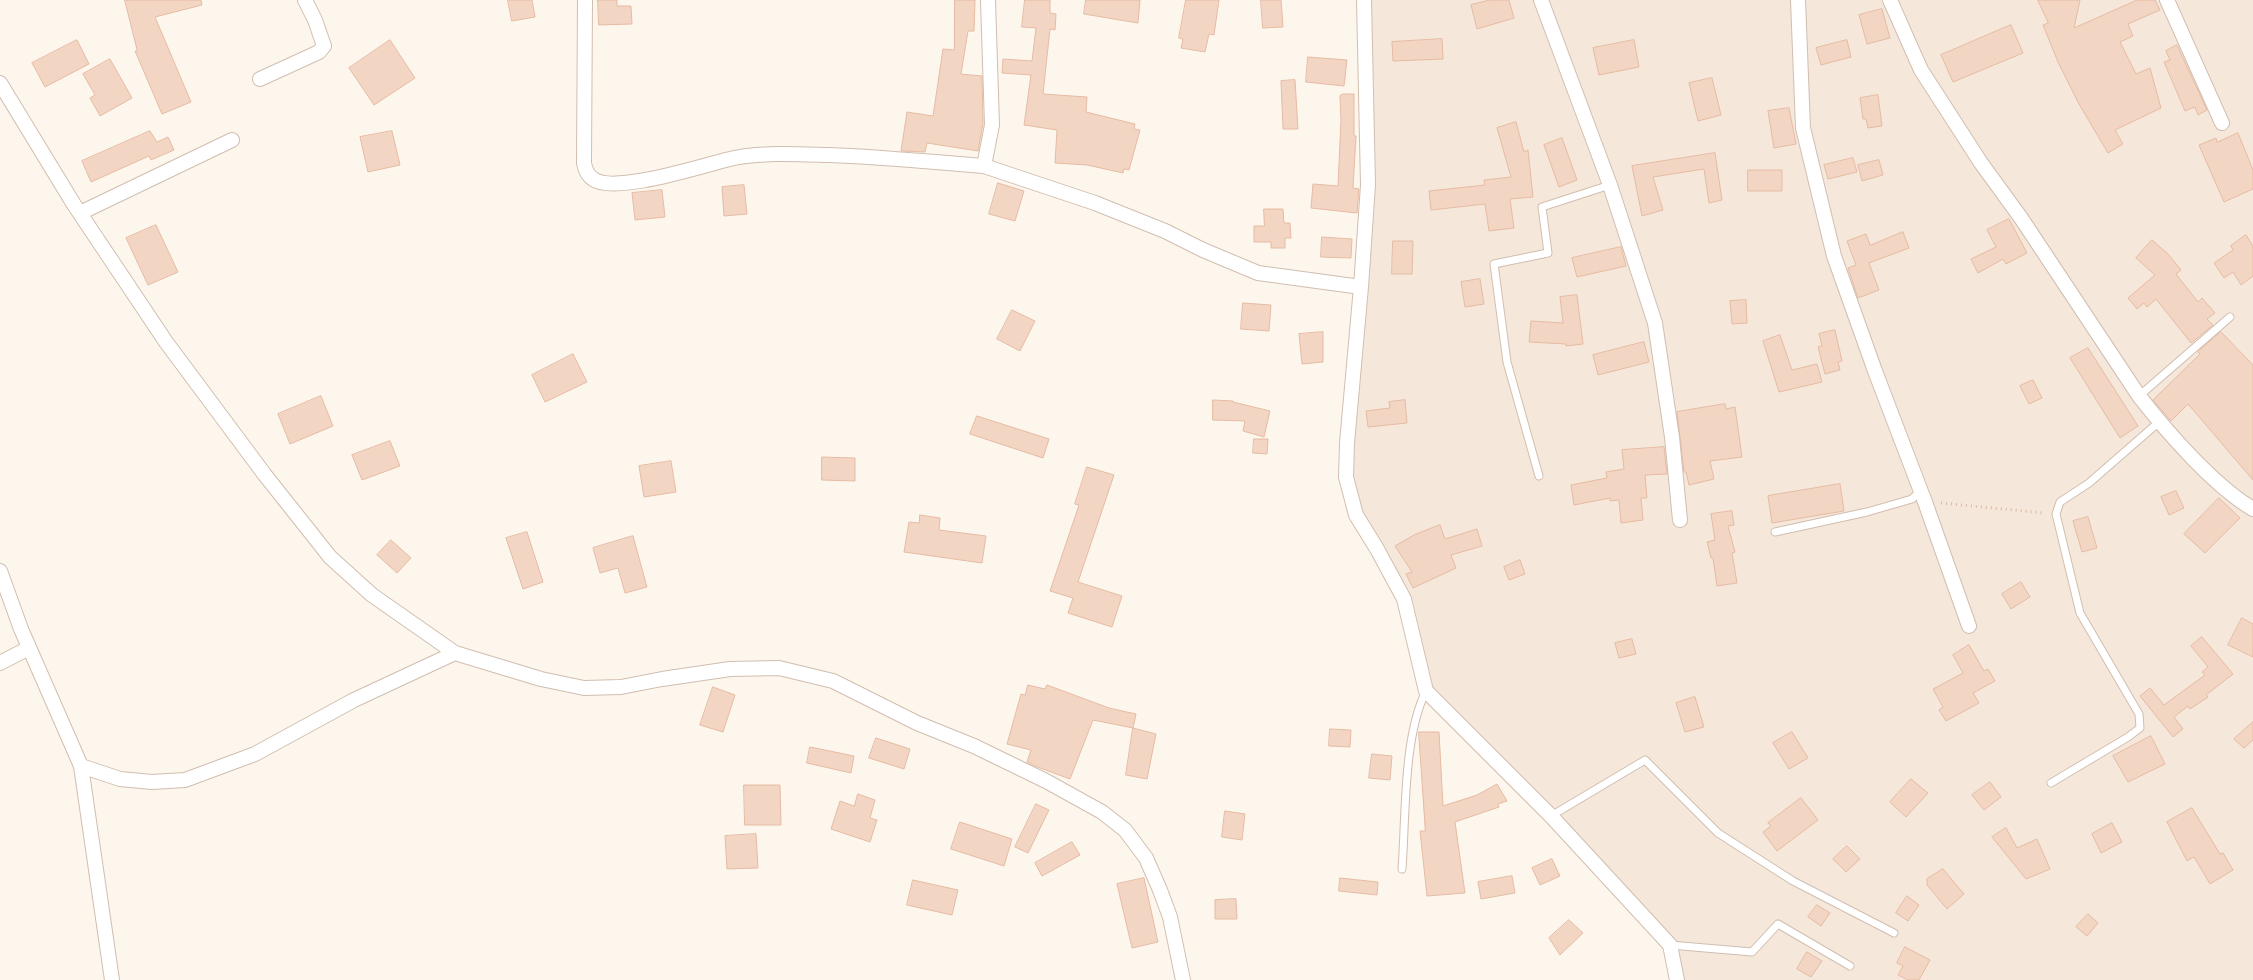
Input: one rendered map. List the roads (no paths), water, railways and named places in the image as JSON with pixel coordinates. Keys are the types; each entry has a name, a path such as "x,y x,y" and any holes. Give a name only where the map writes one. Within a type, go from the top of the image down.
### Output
{"street":[{"path":"260,78 319,52 324,46 306,0"},
{"path":"585,0 584,163 586,173 593,180 610,182 668,176 736,158 772,154 849,156 984,166 1095,203 1165,231 1203,250 1258,273 1361,287"},
{"path":"984,166 992,125 988,0"},
{"path":"1364,0 1368,185 1361,287 1346,443 1346,477 1356,515 1404,599 1426,691 1551,816 1670,946 1677,980"},
{"path":"1541,0 1610,185 1655,323 1672,437 1680,520"},
{"path":"1798,0 1803,128 1834,256 1969,626"},
{"path":"1890,0 1921,70 1981,163 2026,225 2139,396 2159,422 2235,498 2253,509"},
{"path":"2167,0 2222,123"},
{"path":"0,83 80,213 166,342 265,475 330,557 372,595 455,653 541,679 584,688 621,687 730,669 779,668 833,681 917,723 974,746 1046,781 1102,812 1124,830 1146,858 1160,890 1170,917 1183,980"},
{"path":"80,213 232,140"},
{"path":"0,571 80,766 112,980"},
{"path":"0,663 30,648"},
{"path":"80,766 120,779 152,782 185,780 254,754 354,700 455,653"}],"lane":[{"path":"1539,476 1507,362 1494,264 1548,253 1542,207 1610,185"},
{"path":"2139,396 2230,317"},
{"path":"2051,782 2140,728 2138,714 2080,613 2056,514 2060,502 2089,483 2159,422"},
{"path":"1775,532 1867,512 1923,496"},
{"path":"1402,869 1410,746 1419,706 1426,691"},
{"path":"1551,816 1645,760 1718,833 1793,881 1894,934"},
{"path":"1670,946 1752,952 1778,924 1850,966"}]}
